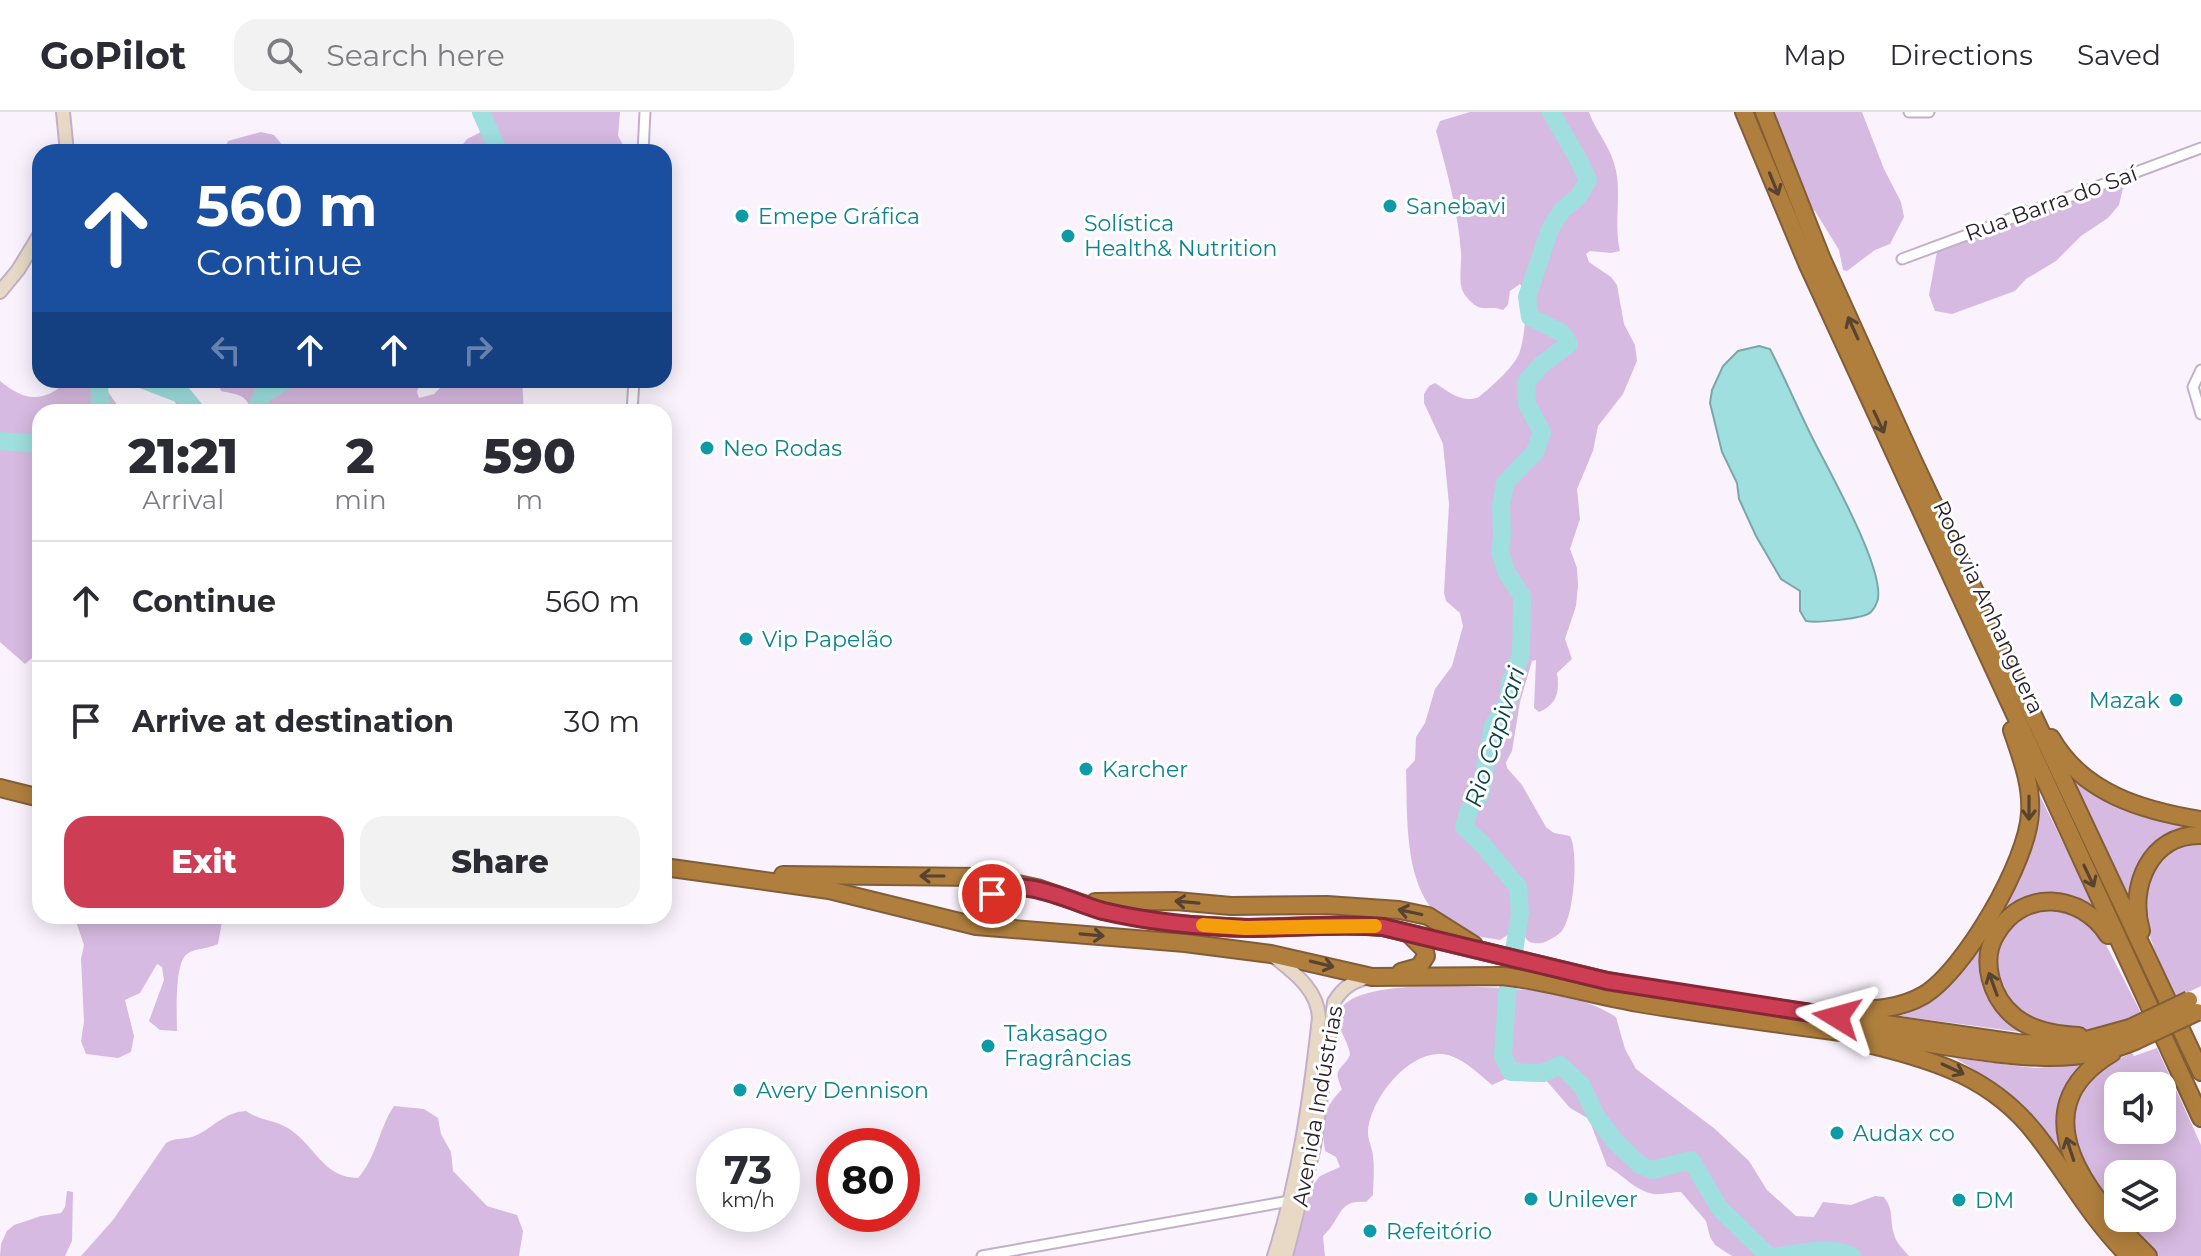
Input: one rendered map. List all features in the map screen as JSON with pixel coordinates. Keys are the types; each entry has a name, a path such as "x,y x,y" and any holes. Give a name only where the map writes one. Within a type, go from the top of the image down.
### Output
{"highway":[{"name":"Rodovia Anhanguera","path":"1744,112 1807,263 1994,653 2201,1072"},
{"name":"Rodovia Anhanguera","path":"1764,112 1821,257 2139,986 2201,1118"},
{"path":"1994,653 2054,744 2080,772 2107,792 2132,805 2160,814 2201,820"},
{"path":"1773,1016 1875,1010 1908,1003 1946,978 1976,936 2018,859 2026,839 2030,813 2025,768 1994,653"},
{"path":"0,788 32,798"},
{"path":"0,800 32,800"},
{"path":"2153,971 2136,908 2143,873 2150,859 2170,841 2201,835"},
{"path":"672,868 854,895 976,926 1185,943 1271,954 1372,977 1543,973"},
{"path":"717,873 957,876 1003,880 1104,911 1173,924 1245,928 1357,925 1406,932 1484,950 1633,1002 2046,1046 2105,1037"},
{"path":"1014,929 994,918 989,905 992,894 999,889 1037,888"},
{"path":"1073,902 1176,901 1231,906 1327,905 1399,910 1428,916 1484,950"},
{"path":"2129,1039 2052,1032 2032,1027 2015,1017 2001,1002 1991,981 1988,966 1990,948 1996,933 2021,909 2037,902 2070,904 2092,914 2100,923 2139,986"},
{"path":"1372,977 1415,970 1422,964 1426,956 1424,949 1406,932"},
{"path":"2148,1256 2120,1229 2078,1170 2067,1142 2065,1119 2072,1090 2091,1067 2129,1039 2197,1004"},
{"path":"1773,1016 2035,1057 2066,1057 2129,1039"},
{"path":"1773,1016 1926,1058 1948,1066 1985,1087 2015,1111 2036,1134 2090,1211 2129,1256"}],"street":[{"path":"63,112 66,144"},
{"path":"643,144 645,112"},
{"path":"1909,112 1929,112"},
{"name":"Rua Barra do Saí","path":"1902,259 2201,148"},
{"path":"0,292 32,247"},
{"path":"2201,370 2193,387 2201,414"},
{"name":"Avenida Indústrias","path":"1271,954 1309,988 1319,1009 1296,1200 1286,1256"},
{"name":"Avenida Indústrias","path":"1274,1256 1296,1200 1318,1122 1334,1002 1340,991 1350,984 1372,977"},
{"path":"982,1256 1296,1200"}],"shaded area":[{"path":"491,112 620,112 618,136 622,144 463,144 489,128"},
{"path":"1470,112 1589,112 1612,156 1617,174 1620,251 1590,251 1586,254 1589,262 1617,285 1624,324 1635,345 1637,361 1623,394 1598,426 1593,451 1577,489 1580,519 1570,549 1577,568 1578,586 1576,606 1565,639 1572,659 1557,673 1558,686 1553,701 1539,712 1534,708 1536,660 1532,661 1520,702 1512,751 1506,762 1546,827 1554,833 1570,836 1573,844 1574,885 1565,925 1557,935 1540,943 1527,940 1521,916 1515,930 1500,940 1469,934 1447,923 1431,907 1420,888 1409,841 1406,770 1415,760 1416,737 1425,723 1435,689 1452,666 1463,626 1460,613 1446,601 1444,593 1449,504 1443,444 1424,403 1424,394 1435,383 1462,398 1479,397 1516,360 1524,329 1525,309 1520,284 1510,291 1508,305 1503,310 1475,305 1461,286 1457,222 1436,131 1440,121"},
{"path":"1770,112 1862,112 1884,169 1901,202 1904,217 1890,244 1875,250 1847,271 1843,270 1839,250 1815,211 1809,208"},
{"path":"261,132 274,135 281,144 227,144 228,141"},
{"path":"2113,175 2123,188 2119,205 2108,218 2081,236 2056,261 2026,279 2015,291 1952,314 1935,311 1929,295 1938,246 2112,178"},
{"path":"0,381 26,396 51,393 59,388 108,388 116,404 32,404 32,658 25,664 0,642"},
{"path":"164,388 181,388 196,404 176,404"},
{"path":"220,388 418,388 419,398 434,394 440,388 522,388 524,404 248,404 241,396 221,391"},
{"path":"2066,769 2201,826 2170,835 2131,901"},
{"path":"2040,796 2097,912 2031,898 1984,959 2028,1033 1892,1015 1970,955"},
{"path":"2201,841 2201,986 2176,998 2147,926 2145,890 2150,873 2167,853 2180,845"},
{"path":"2038,907 2071,910 2100,933 2141,1013 2106,1027 2077,1031 2045,1026 2018,1010 2001,985 1995,963 1996,952 2007,928"},
{"path":"77,924 222,924 218,944 190,952 183,959 177,990 177,1031 160,1030 149,1021 164,980 162,967 157,964 140,993 125,1000 134,1036 131,1052 118,1058 86,1054 81,1041 84,1021 81,959 84,945"},
{"path":"1457,986 1539,991 1579,1000 1616,1017 1625,1049 1636,1069 1715,1129 1749,1161 1767,1190 1796,1216 1814,1217 1823,1202 1851,1205 1875,1196 1884,1197 1891,1212 1895,1237 1909,1256 1732,1256 1715,1245 1706,1221 1681,1192 1647,1192 1607,1166 1589,1119 1570,1108 1545,1079 1516,1074 1492,1085 1462,1061 1437,1054 1409,1065 1396,1076 1376,1104 1368,1133 1374,1162 1373,1195 1366,1202 1350,1204 1341,1212 1323,1236 1325,1256 1293,1256 1313,1185 1320,1176 1340,1167 1336,1157 1325,1151 1323,1132 1327,1110 1342,1089 1339,1070 1350,1055 1338,1019 1342,1007 1353,999 1388,989"},
{"path":"2157,1048 2168,1072 2104,1072 2104,1144 2176,1144 2176,1090 2201,1145 2201,1256 2156,1256 2133,1232 2176,1232 2176,1160 2104,1160 2104,1199 2094,1186 2070,1133 2076,1095 2104,1065 2132,1053 2134,1056"},
{"path":"1955,1058 2035,1068 2087,1064 2063,1107 2097,1206 2019,1106"},
{"path":"394,1106 424,1109 438,1118 441,1134 451,1152 453,1171 487,1206 517,1215 523,1231 519,1256 81,1256 113,1220 169,1141 192,1137 231,1114 246,1111 288,1128 327,1166 346,1177 358,1178"},
{"path":"67,1191 73,1192 72,1241 65,1256 0,1256 7,1231 14,1225 41,1216 61,1213"}],"water":[{"path":"1759,346 1770,349 1866,547 1878,589 1877,602 1867,614 1840,620 1806,621 1800,611 1800,591 1781,579 1739,499 1737,483 1722,452 1710,403 1712,390 1723,366 1738,351"}],"waterway":[{"name":"Rio Capivari","path":"481,112 495,144"},
{"name":"Rio Capivari","path":"1551,112 1588,180 1578,197 1562,210 1550,229 1527,297 1530,317 1562,333 1569,344 1542,364 1526,382 1527,404 1542,432 1535,452 1505,483 1500,552 1507,573 1522,596 1521,655 1511,680 1507,704 1493,726 1480,795 1469,810 1464,827 1518,887 1520,913 1507,996 1503,1056 1511,1072 1543,1073 1560,1065 1582,1086 1596,1116 1614,1140 1640,1165 1652,1170 1691,1160 1720,1209 1769,1256"},
{"name":"Rio Capivari","path":"99,388 100,404"},
{"name":"Rio Capivari","path":"165,388 183,395 190,404"},
{"name":"Rio Capivari","path":"259,404 263,394 273,388"},
{"name":"Rio Capivari","path":"0,441 32,443"},
{"name":"Rio Capivari","path":"1779,1256 1825,1250 1852,1256"}],"slow traffic":[{"path":"1203,925 1245,928 1375,926"}],"place":[{"name":"Sanebavi","path":"1390,206"},
{"name":"Emepe Gráfica","path":"742,216"},
{"name":"Solística Health& Nutrition","path":"1068,236"},
{"name":"Neo Rodas","path":"707,448"},
{"name":"Vip Papelão","path":"746,639"},
{"name":"Mazak","path":"2176,700"},
{"name":"Karcher","path":"1086,769"},
{"name":"Takasago Fragrâncias","path":"988,1046"},
{"name":"Avery Dennison","path":"740,1090"},
{"name":"Audax co","path":"1837,1133"},
{"name":"Unilever","path":"1531,1199"},
{"name":"DM","path":"1959,1200"},
{"name":"Refeitório","path":"1370,1231"}],"route":[{"path":"992,894 999,889 1037,888 1104,911 1173,924 1245,928 1383,927 1607,981 1837,1017"}]}
